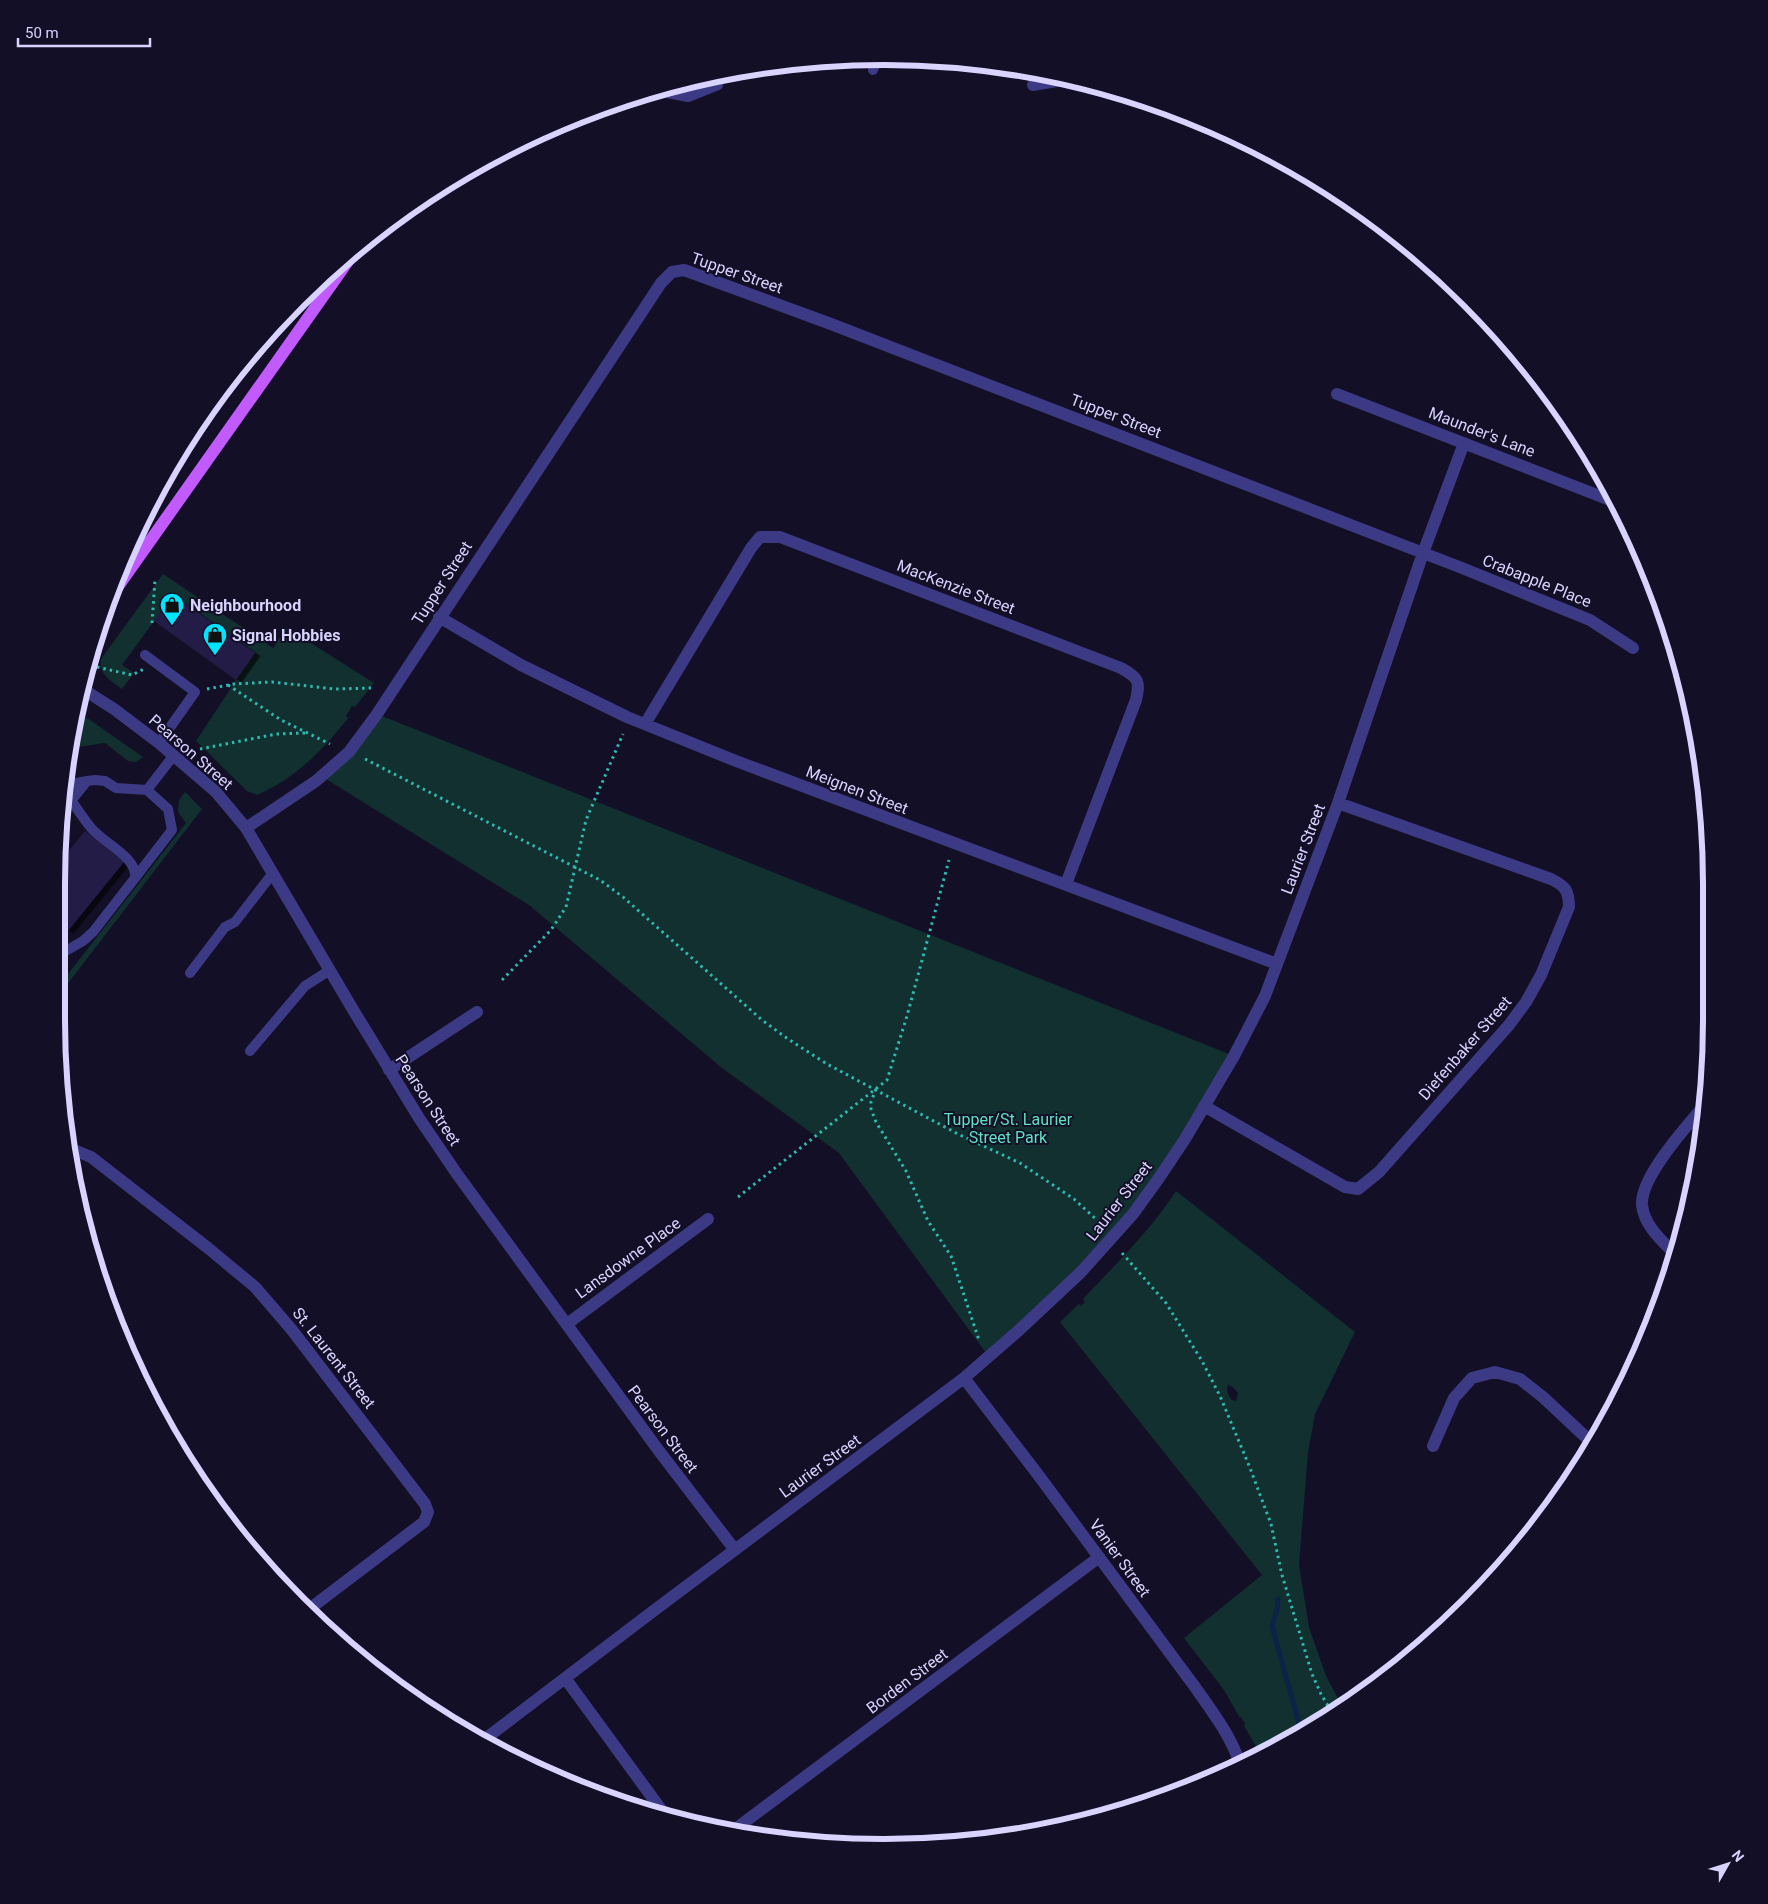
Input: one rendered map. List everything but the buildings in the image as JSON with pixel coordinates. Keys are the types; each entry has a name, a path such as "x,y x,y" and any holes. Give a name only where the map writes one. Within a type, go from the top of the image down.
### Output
{"main road":[{"path":"125,577 341,270"}],"street":[{"path":"1033,85 1050,82"},
{"name":"Tupper Street","path":"246,828 284,800 316,781 349,752 661,283 672,272 684,270 850,331 1423,553"},
{"name":"Maunder's Lane","path":"1337,394 1606,498"},
{"name":"Laurier Street","path":"488,1737 964,1378 1018,1331 1112,1240 1159,1178 1250,1027 1277,964 1338,803 1423,553 1464,442"},
{"name":"MacKenzie Street","path":"645,724 750,548 760,537 780,537 799,544 1121,668 1132,674 1137,680 1139,687 1136,700 1066,884"},
{"name":"Crabapple Place","path":"1423,553 1590,620 1632,648"},
{"name":"Meignen Street","path":"439,617 521,665 645,724 818,792 1277,964"},
{"name":"Pearson Street","path":"88,693 114,709 174,755 216,792 246,828 389,1070 457,1174 659,1452 735,1550"},
{"name":"Diefenbaker Street","path":"1204,1106 1345,1187 1358,1189 1379,1172 1509,1026 1526,1002 1541,975 1569,907 1569,896 1563,884 1338,803"},
{"path":"389,1070 477,1012"},
{"path":"1670,1249 1655,1234 1647,1221 1642,1207 1642,1196 1648,1181 1660,1162 1697,1114"},
{"name":"St. Laurent Street","path":"76,1151 90,1157 208,1248 254,1287 292,1330 425,1504 428,1512 424,1522 313,1606"},
{"name":"Lansdowne Place","path":"567,1324 708,1219"},
{"path":"1433,1446 1454,1398 1472,1378 1495,1372 1520,1379 1544,1398 1588,1439"},
{"name":"Vanier Street","path":"964,1378 1195,1687 1227,1736 1238,1759"},
{"name":"Borden Street","path":"740,1826 1098,1558"},
{"path":"565,1678 659,1807"}],"lane":[{"path":"669,94 688,98 718,85"},
{"path":"145,654 195,692 159,743"},
{"path":"147,790 174,755"},
{"path":"65,951 83,941 93,932 172,830 168,809 147,790 116,788 105,781 95,780 71,784"},
{"path":"70,803 87,781"},
{"path":"72,800 93,830 131,863 135,873 134,878"},
{"path":"190,973 225,927 235,922 273,873"},
{"path":"250,1051 305,986 330,970"}],"path":[{"path":"152,623 155,580"},
{"path":"97,667 132,675 156,663"},
{"path":"195,692 228,685 272,682 335,689 373,688"},
{"path":"228,685 282,720 330,744"},
{"path":"200,749 276,734 306,733"},
{"path":"502,980 550,930 566,906 586,820 623,734"},
{"path":"365,758 600,880 623,897 762,1020 827,1064 958,1134 1020,1163 1074,1199 1098,1221"},
{"path":"738,1196 887,1080 910,1007 950,860"},
{"path":"876,1089 871,1102 871,1110 876,1122 906,1171 928,1221 951,1256 979,1340"},
{"path":"1122,1253 1166,1303 1202,1361 1220,1396 1271,1524 1282,1575 1312,1674 1329,1707"}],"green space":[{"path":"163,574 273,648 287,628 374,683 355,707 352,706 346,716 348,718 319,752 284,781 257,795 247,791 196,741 254,653 173,595 122,665 134,673 122,689 106,677 101,669 101,659"},
{"name":"Tupper/St. Laurier Street Park","path":"377,714 1234,1056 1133,1214 989,1357 839,1153 722,1068 529,905 321,776"},
{"path":"83,716 143,757 136,762 128,761 105,743 77,747"},
{"path":"185,792 202,809 65,987 65,978 186,823 178,812 179,800"},
{"path":"1176,1191 1355,1332 1315,1414 1308,1453 1299,1565 1309,1627 1326,1676 1339,1701 1257,1749 1224,1690 1184,1638 1262,1575 1060,1322 1079,1304 1081,1306 1085,1302 1083,1299 1155,1220","holes":["1228,1385 1233,1387 1238,1393 1236,1401 1232,1400 1228,1395"]}],"waterway":[{"path":"1278,1599 1272,1626 1300,1726"}],"place":[{"name":"Neighbourhood","path":"172,626"},
{"name":"Signal Hobbies","path":"215,656"}]}
